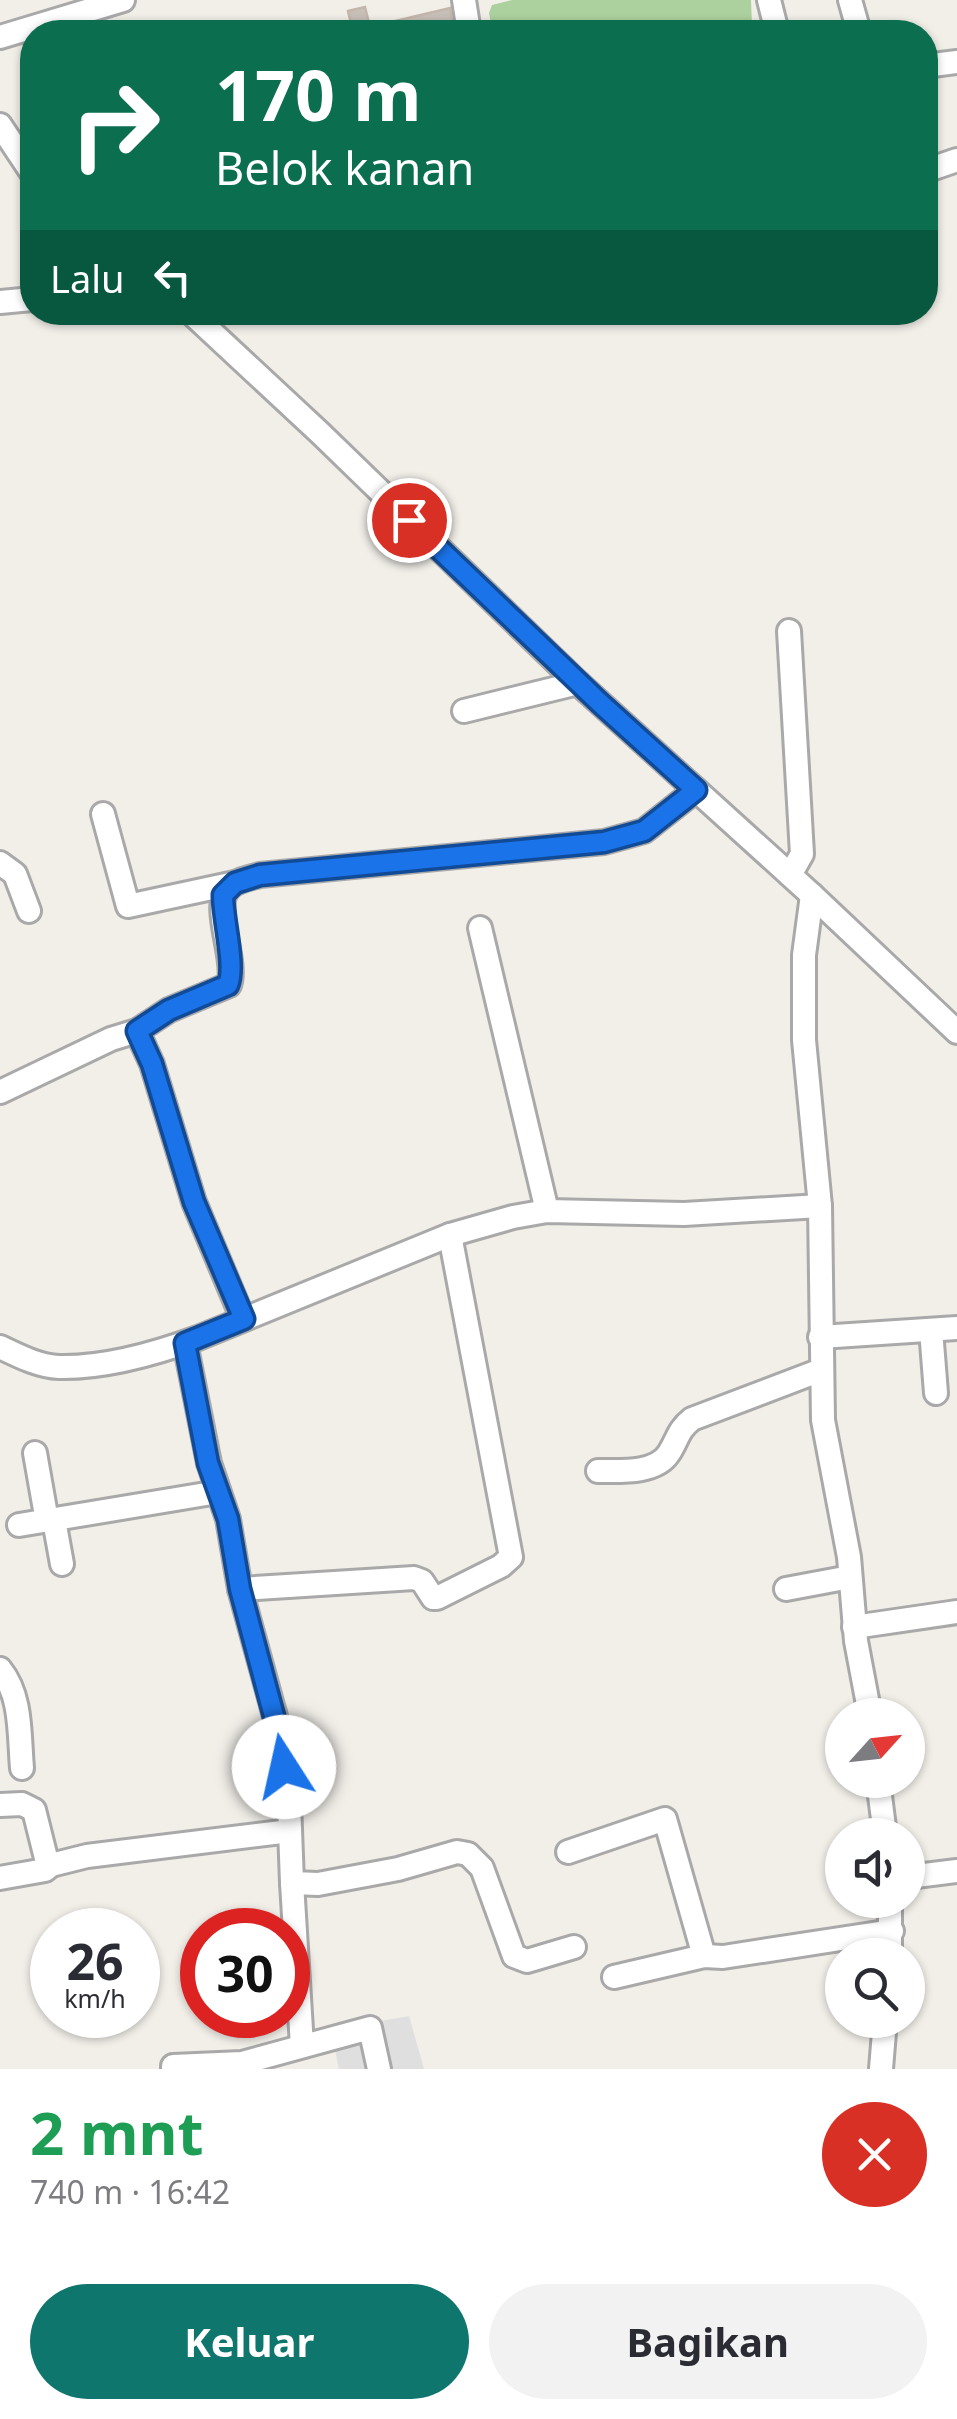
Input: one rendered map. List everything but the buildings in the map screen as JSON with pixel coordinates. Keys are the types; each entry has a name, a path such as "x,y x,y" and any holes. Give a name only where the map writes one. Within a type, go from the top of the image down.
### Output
{"street":[{"path":"57,20 123,0"},
{"path":"0,126 20,155"},
{"path":"204,325 578,682 812,894 957,1032"},
{"path":"790,632 802,854 790,875"},
{"path":"464,711 578,682"},
{"path":"103,814 128,906 260,875 604,842 644,831 696,790"},
{"path":"0,862 14,874 29,911"},
{"path":"0,1092 228,985 231,962 223,921 223,895 235,883"},
{"path":"812,894 804,955 804,1040 820,1206 823,1420 867,1698"},
{"path":"480,928 547,1211"},
{"path":"137,1031 152,1064 194,1202 244,1319"},
{"path":"0,1347 37,1364 60,1367 104,1362 185,1343 450,1234 547,1211 684,1214 820,1206"},
{"path":"240,1589 414,1578 437,1598 511,1557 450,1234"},
{"path":"820,1337 957,1328"},
{"path":"931,1330 936,1394"},
{"path":"185,1343 208,1463 228,1519 240,1589 278,1731 290,1831 302,2046"},
{"path":"598,1470 634,1470 659,1463 668,1456 677,1432 692,1419 822,1370"},
{"path":"35,1453 62,1564"},
{"path":"19,1526 218,1492"},
{"path":"786,1589 850,1577"},
{"path":"854,1627 957,1612"},
{"path":"0,1669 12,1683 22,1768"},
{"path":"0,1806 22,1804 34,1810 50,1865"},
{"path":"568,1852 665,1819 704,1956"},
{"path":"0,1878 44,1870 87,1856 290,1831"},
{"path":"292,1883 318,1884 398,1870 457,1852 468,1854 482,1868 514,1956 527,1961 574,1947"},
{"path":"925,1874 957,1870"},
{"path":"614,1977 704,1956 825,1948"},
{"path":"173,2069 242,2066 370,2028 379,2069"},
{"path":"881,2069 883,2038"}],"shaded area":[{"path":"409,2016 424,2069 339,2069 331,2030"}],"green space":[{"path":"512,0 751,0 752,20 490,20 492,5"}],"route":[{"path":"284,1767 240,1589 228,1519 208,1463 185,1343 244,1319 194,1202 152,1064 137,1031 169,1010 224,990 232,979 223,895 235,883 260,875 604,842 644,831 696,790 409,520"}]}
